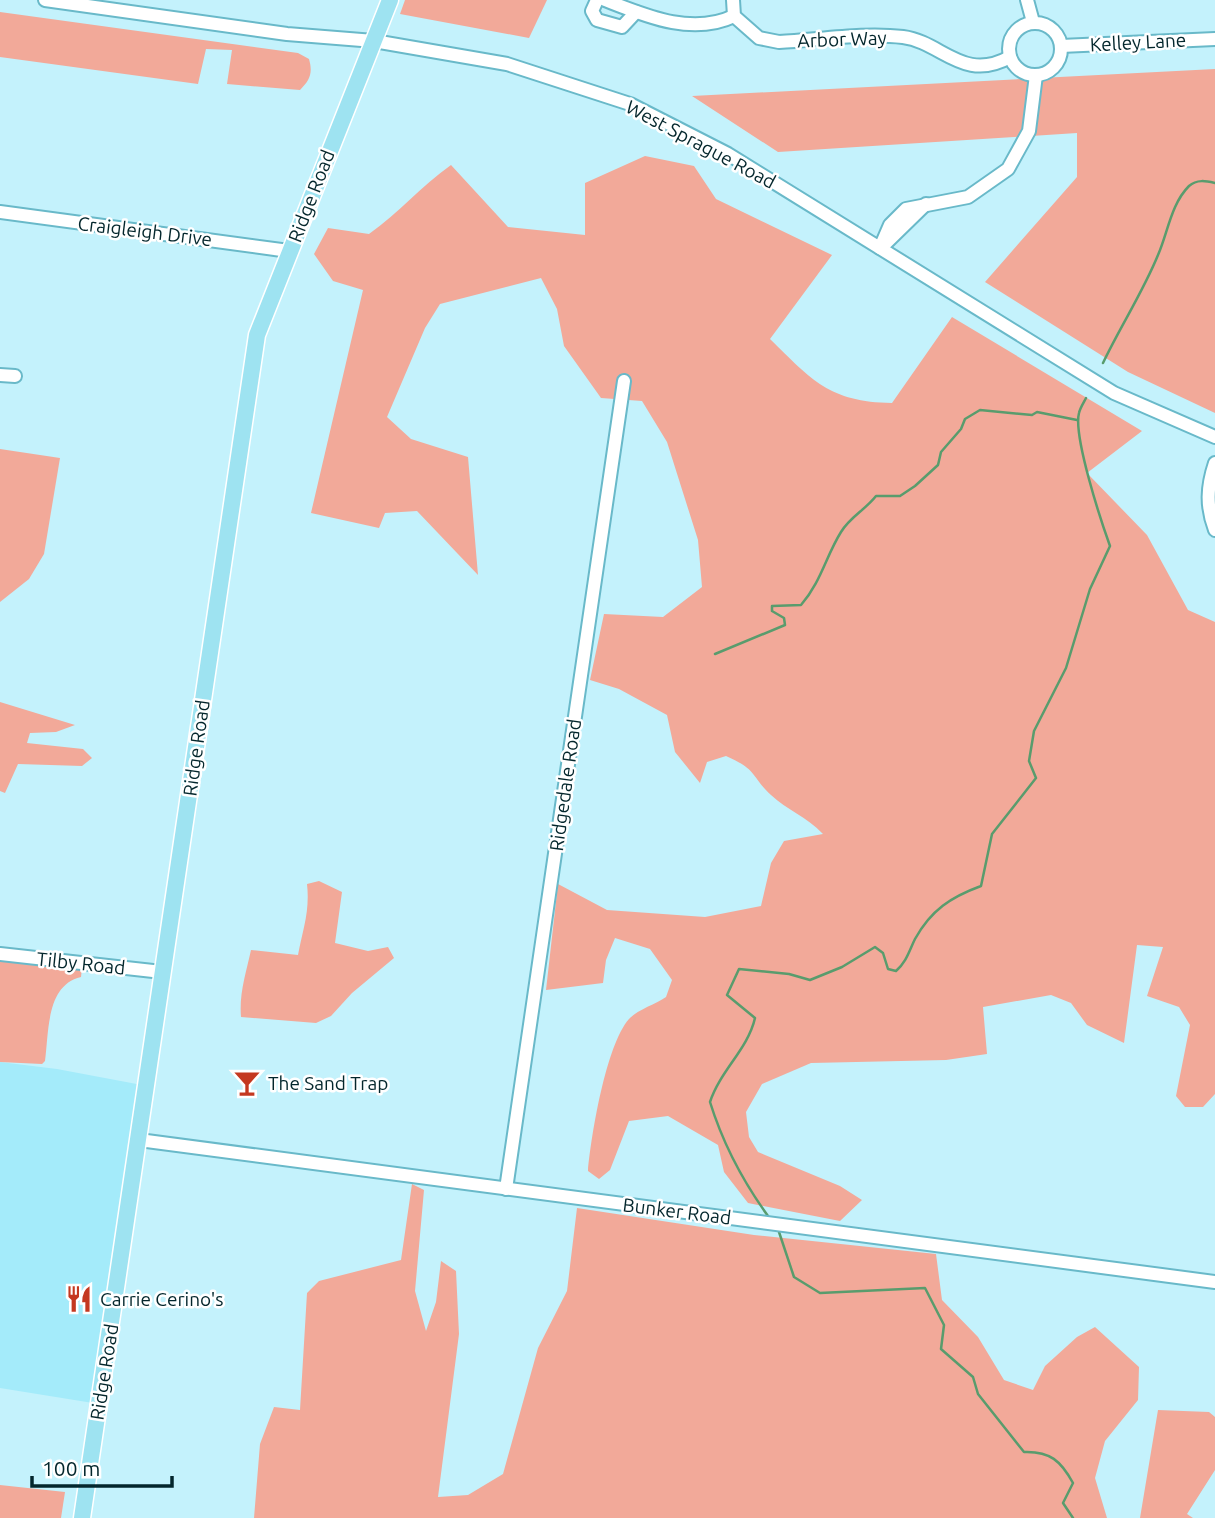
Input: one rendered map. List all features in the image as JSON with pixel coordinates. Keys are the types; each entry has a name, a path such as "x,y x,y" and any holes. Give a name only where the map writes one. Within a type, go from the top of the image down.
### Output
{"main road":[{"name":"Ridge Road","path":"82,1518 257,335 390,0"}],"street":[{"name":"West Sprague Road","path":"45,0 287,34 374,41 507,64 631,104 728,154 1114,393 1215,437"},
{"path":"597,0 592,11 597,20 622,27 636,12"},
{"path":"605,0 673,22 702,26 734,16 733,0"},
{"path":"1027,0 1033,22"},
{"name":"Arbor Way","path":"734,16 759,38 779,42 905,37 954,61 974,64 1000,62 1010,57"},
{"path":"1033,22 1048,26 1061,46 1058,62 1052,69 1036,75 1020,71 1008,49 1013,34 1033,22"},
{"name":"Kelley Lane","path":"1061,46 1215,39"},
{"path":"880,248 890,225 906,209 968,197 1008,169 1029,131 1036,75"},
{"name":"Craigleigh Drive","path":"0,212 289,251"},
{"path":"0,374 15,376"},
{"name":"Ridgedale Road","path":"506,1189 625,381"},
{"path":"1215,463 1208,486 1208,504 1215,530"},
{"name":"Tilby Road","path":"0,954 162,972"},
{"name":"Bunker Road","path":"139,1140 1215,1282"}],"shaded area":[{"path":"405,0 547,0 529,38 400,14"},
{"path":"0,12 298,53 309,59 311,72 300,90 227,84 232,50 206,49 198,84 0,57"},
{"path":"1215,69 1215,413 1128,372 985,282 1077,177 1077,133 778,152 692,96"},
{"path":"645,156 694,166 716,199 832,255 770,339 823,386 852,398 892,403 952,317 1142,431 1087,473 1147,535 1188,610 1215,622 1215,1094 1203,1107 1185,1107 1176,1096 1190,1025 1179,1007 1147,996 1163,947 1137,945 1124,1043 1087,1025 1071,1003 1051,995 983,1007 987,1054 946,1060 811,1063 762,1084 746,1112 749,1137 758,1152 840,1186 862,1200 840,1221 748,1203 724,1172 718,1145 668,1116 629,1121 610,1170 599,1179 588,1171 601,1092 613,1049 629,1019 666,997 672,980 650,949 615,938 606,960 603,983 546,990 558,884 607,910 705,917 761,906 771,863 784,841 823,834 771,795 749,769 726,756 707,762 700,783 675,752 667,715 619,689 590,680 604,614 663,617 702,587 698,540 667,442 642,401 601,398 564,346 557,309 541,278 440,304 425,328 387,417 411,439 468,457 478,575 417,511 385,513 379,528 311,513 363,290 333,281 314,254 328,228 369,234 451,165 508,227 585,235 585,183"},
{"path":"0,449 60,458 44,554 29,579 0,602"},
{"path":"0,702 75,725 56,732 30,733 27,743 83,749 92,758 82,766 18,764 5,793 0,791"},
{"path":"319,881 342,892 335,943 368,951 388,947 394,958 352,993 331,1016 316,1023 241,1017 242,992 251,950 298,955 307,911 307,884"},
{"path":"0,960 82,968 81,977 61,989 55,999 45,1061 42,1064 0,1062"},
{"path":"0,1062 57,1069 142,1085 93,1403 0,1388"},
{"path":"412,1184 424,1190 415,1291 426,1331 436,1302 441,1261 456,1271 459,1334 438,1497 468,1495 503,1474 538,1348 567,1291 577,1208 754,1235 936,1254 942,1300 978,1337 1004,1380 1033,1390 1045,1366 1077,1337 1095,1327 1139,1367 1138,1400 1105,1441 1095,1478 1107,1518 254,1518 260,1444 274,1407 300,1410 307,1293 319,1281 401,1260"},
{"path":"1158,1410 1209,1412 1215,1417 1215,1470 1187,1514 1193,1518 1140,1518"},
{"path":"0,1485 65,1492 61,1518 0,1518"}],"waterway":[{"path":"1103,363 1152,269 1178,201 1195,182 1215,183"},
{"path":"768,1216 734,1161 710,1102 720,1080 746,1040 755,1018 727,995 739,969 789,974 810,980 842,967 875,947 883,953 888,969 896,971 905,960 921,929 935,912 951,900 981,886 992,834 1036,778 1029,761 1034,731 1066,668 1090,589 1110,546 1080,440 1079,413 1086,398"},
{"path":"715,654 785,625 784,618 772,611 772,606 801,605 814,587 836,541 849,522 876,496 900,496 915,486 938,465 941,452 961,429 965,419 980,410 1032,415 1037,412 1077,420"},
{"path":"779,1232 794,1277 820,1293 925,1288 944,1325 941,1349 973,1377 978,1394 1024,1452 1041,1453 1054,1459 1064,1469 1073,1483 1063,1503 1073,1518"}],"place":[{"name":"The Sand Trap","path":"247,1083"},
{"name":"Carrie Cerino's","path":"79,1299"}]}
